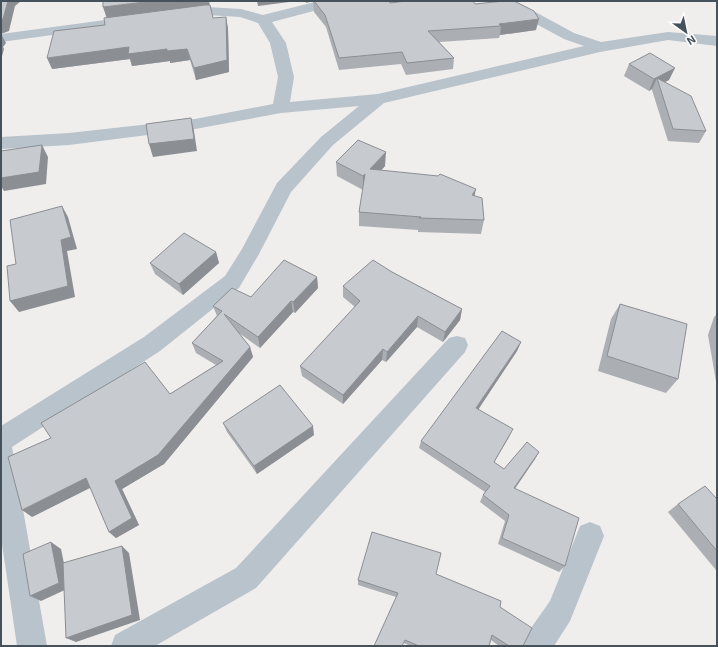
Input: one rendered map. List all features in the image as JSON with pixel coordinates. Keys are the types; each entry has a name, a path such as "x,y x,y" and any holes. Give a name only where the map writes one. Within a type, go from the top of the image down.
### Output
{"street":[{"path":"169,16 207,11 241,13 263,20 334,1"},
{"path":"504,1 569,36 600,47"},
{"path":"1,38 146,19"},
{"path":"263,20 278,43 286,78 281,108"},
{"path":"1,143 69,138 195,124 281,108 378,99 600,47 668,36 717,41"},
{"path":"32,646 1,451 152,344 232,282 249,254 284,188 327,141 378,99"},
{"path":"126,646 246,578 456,345"},
{"path":"537,646 560,611 590,536"}],"building":[{"path":"1,1 8,1 3,19 1,20"},
{"path":"103,1 153,1 103,7"},
{"path":"314,1 389,1 390,3 406,1 473,1 475,4 514,1 534,11 539,19 499,24 501,26 428,31 454,58 407,63 402,52 339,58 325,15"},
{"path":"210,5 213,18 226,17 227,60 194,68 187,49 167,51 167,49 128,54 129,47 47,58 54,31 105,25 104,18"},
{"path":"650,53 675,68 654,79 629,64"},
{"path":"657,78 691,96 706,131 673,129"},
{"path":"191,118 194,139 149,144 146,124"},
{"path":"358,140 386,152 370,169 438,176 440,174 476,189 472,195 482,198 484,220 419,218 421,217 359,212 365,174 363,176 336,162"},
{"path":"42,145 39,172 1,178 1,151"},
{"path":"62,206 71,237 61,240 68,286 10,301 7,266 16,264 10,220"},
{"path":"184,233 216,252 179,284 150,263"},
{"path":"284,260 317,277 293,302 291,301 258,337 224,314 250,347 158,455 115,481 132,518 109,532 86,478 22,510 8,457 51,438 41,423 145,362 170,394 223,361 192,343 222,311 213,306 232,288 251,297"},
{"path":"373,260 392,272 462,309 445,332 418,316 387,352 383,349 343,395 300,366 360,301 343,286"},
{"path":"620,304 687,324 678,379 607,356"},
{"path":"502,331 521,342 476,408 513,429 494,462 504,469 527,442 539,452 514,488 579,518 565,566 502,538 509,515 483,495 490,486 421,441"},
{"path":"280,385 313,426 254,466 223,423"},
{"path":"705,486 717,499 717,551 678,504"},
{"path":"372,532 441,553 436,574 501,601 500,607 532,628 523,646 509,646 492,635 489,646 419,646 405,640 402,646 374,646 398,593 358,580"},
{"path":"51,542 59,583 30,596 23,554"},
{"path":"122,546 132,615 66,638 63,563"}]}
